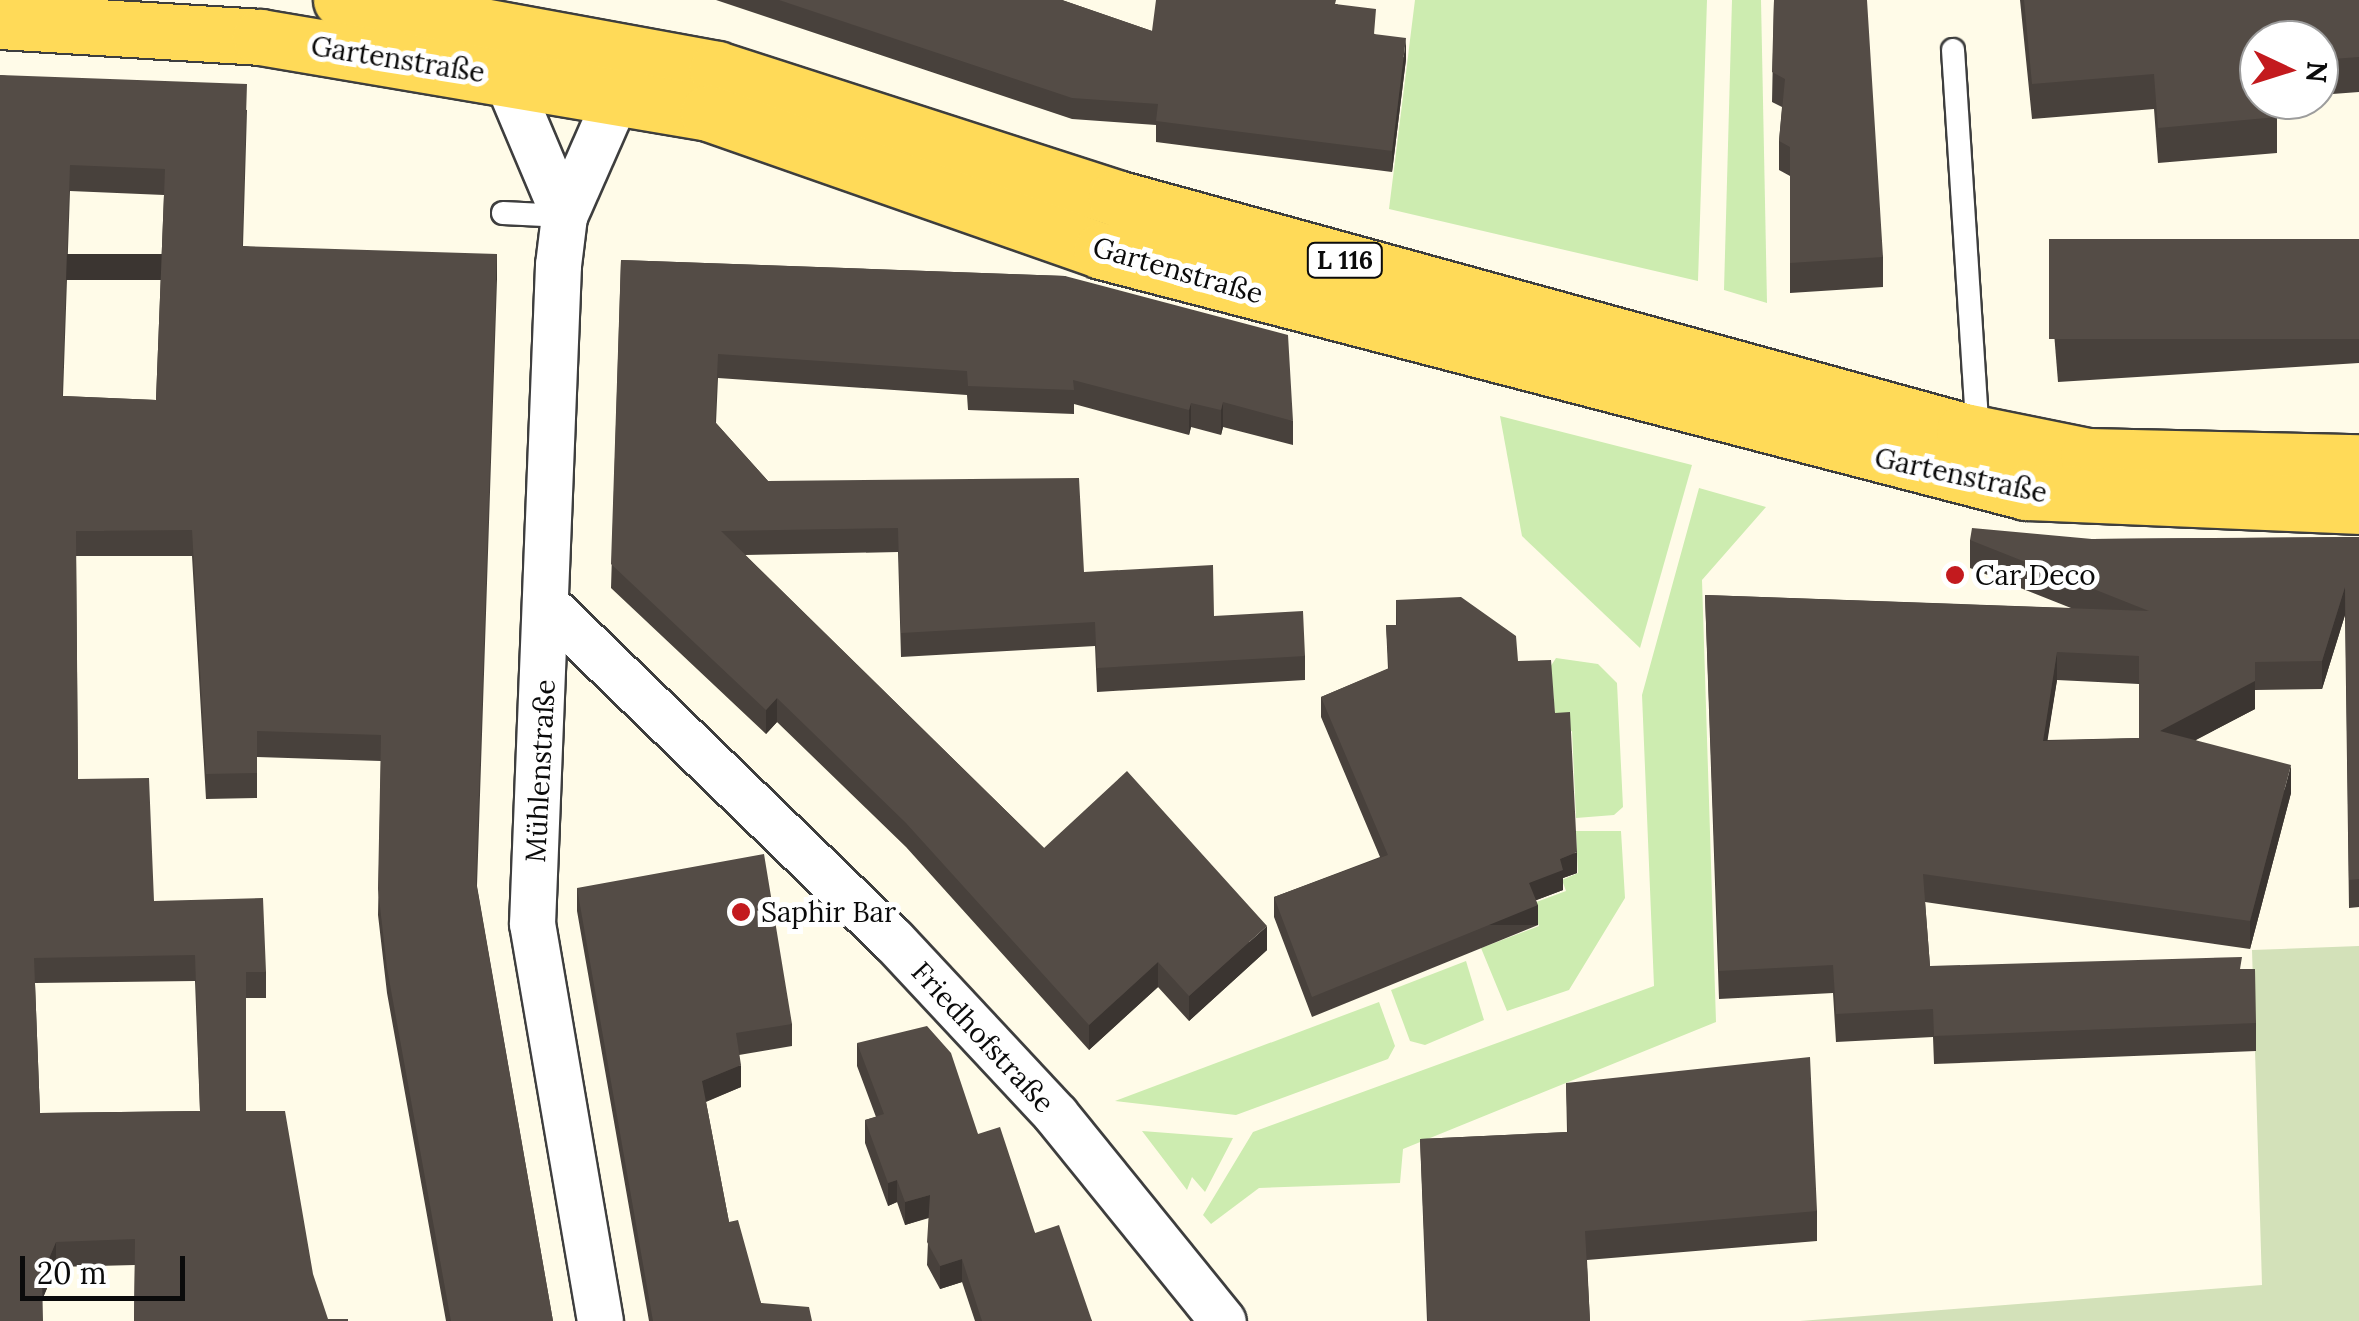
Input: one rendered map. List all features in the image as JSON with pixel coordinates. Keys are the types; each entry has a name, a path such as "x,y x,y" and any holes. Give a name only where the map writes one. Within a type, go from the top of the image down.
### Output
{"main road":[{"name":"Gartenstraße","path":"338,0 717,69 1116,198 1978,434 2088,456 2359,462"},
{"name":"Gartenstraße","path":"0,21 390,55 708,113 1101,250 1938,474 2105,502 2359,506"}],"street":[{"path":"338,0 390,55"},
{"name":"Mühlenstraße","path":"505,76 564,216"},
{"name":"Mühlenstraße","path":"600,1321 532,924 564,216 617,96"},
{"name":"Friedhofstraße","path":"548,606 893,940 1056,1115 1223,1321"}],"lane":[{"path":"1953,50 1978,434"},
{"path":"502,213 564,216"}],"green space":[{"path":"1415,0 1707,0 1698,281 1389,209"},
{"path":"1732,0 1761,0 1767,303 1724,290"},
{"path":"1500,416 1692,465 1640,648 1522,536"},
{"path":"1699,488 1766,507 1702,580 1716,1022 1403,1149 1400,1183 1259,1188 1211,1224 1203,1215 1253,1132 1654,986 1642,695"},
{"path":"1556,658 1598,664 1617,683 1623,807 1614,815 1576,818 1572,731 1556,732 1553,689 1543,678"},
{"path":"1576,831 1621,831 1625,898 1569,990 1507,1011 1481,948 1539,926 1531,904 1566,891 1562,880 1578,873"},
{"path":"2359,946 2359,1321 1800,1321 2262,1285 2252,950"},
{"path":"1466,961 1484,1020 1425,1045 1410,1041 1391,990"},
{"path":"1379,1002 1395,1046 1388,1059 1236,1115 1115,1101"},
{"path":"1142,1131 1233,1138 1205,1192 1192,1177 1187,1190"}],"building":[{"path":"779,0 1062,0 1152,31 1156,0 1336,0 1335,4 1376,9 1374,34 1406,38 1392,151 1156,121 1158,104 1072,98"},
{"path":"1774,0 1867,0 1883,257 1790,263 1790,147 1779,141 1785,79 1772,72"},
{"path":"2024,0 2359,0 2359,57 2339,58 2339,20 2239,20 2239,120 2245,120 2158,128 2154,74 2032,84"},
{"path":"0,75 247,84 242,246 497,254 476,882 553,1321 451,1321 387,968 378,889 381,735 257,731 257,773 206,774 192,530 76,531 78,779 149,778 154,901 263,898 266,972 246,972 246,1111 285,1111 313,1274 328,1319 348,1321 134,1321 135,1239 56,1242 42,1275 43,1321 0,1321","holes":["70,165 165,169 156,400 62,396","195,955 200,1111 40,1113 34,958"]},
{"path":"2049,239 2359,239 2359,339 2049,339"},
{"path":"621,260 1065,276 1288,335 1293,421 1223,402 1221,410 1191,403 1189,410 1073,380 1074,390 968,386 967,371 718,354 715,422 768,481 1079,478 1084,572 1213,565 1214,616 1303,611 1305,656 1097,668 1095,622 901,633 898,528 721,531 1044,848 1127,771 1267,926 1189,996 1158,962 1089,1025 906,823 777,698 766,710 611,564"},
{"path":"1972,528 2092,539 2359,537 2359,879 2349,880 2345,587 2322,661 2255,662 2255,681 2160,731 2291,765 2250,921 1923,874 1930,966 2242,957 2240,969 2255,969 2256,1023 1934,1036 1933,1009 1836,1014 1833,965 1719,971 1705,595 2149,611 1970,540","holes":["2057,652 2139,656 2139,738 2043,741"]},
{"path":"1461,597 1516,636 1518,661 1551,660 1555,713 1570,712 1577,852 1560,859 1563,870 1529,883 1538,905 1312,997 1274,897 1388,855 1321,697 1389,668 1386,625 1397,625 1396,600"},
{"path":"764,854 792,1024 736,1033 741,1065 702,1081 729,1222 738,1220 761,1303 809,1307 812,1321 653,1321 577,888"},
{"path":"927,1026 951,1053 978,1134 1000,1127 1035,1233 1059,1225 1092,1321 982,1321 962,1259 940,1266 927,1242 930,1195 905,1202 897,1180 888,1183 865,1120 884,1114 857,1043"},
{"path":"1810,1057 1817,1211 1585,1231 1590,1321 1428,1321 1420,1139 1568,1132 1566,1083"}],"place":[{"name":"Car Deco","path":"1955,575"},
{"name":"Saphir Bar","path":"741,912"}]}
